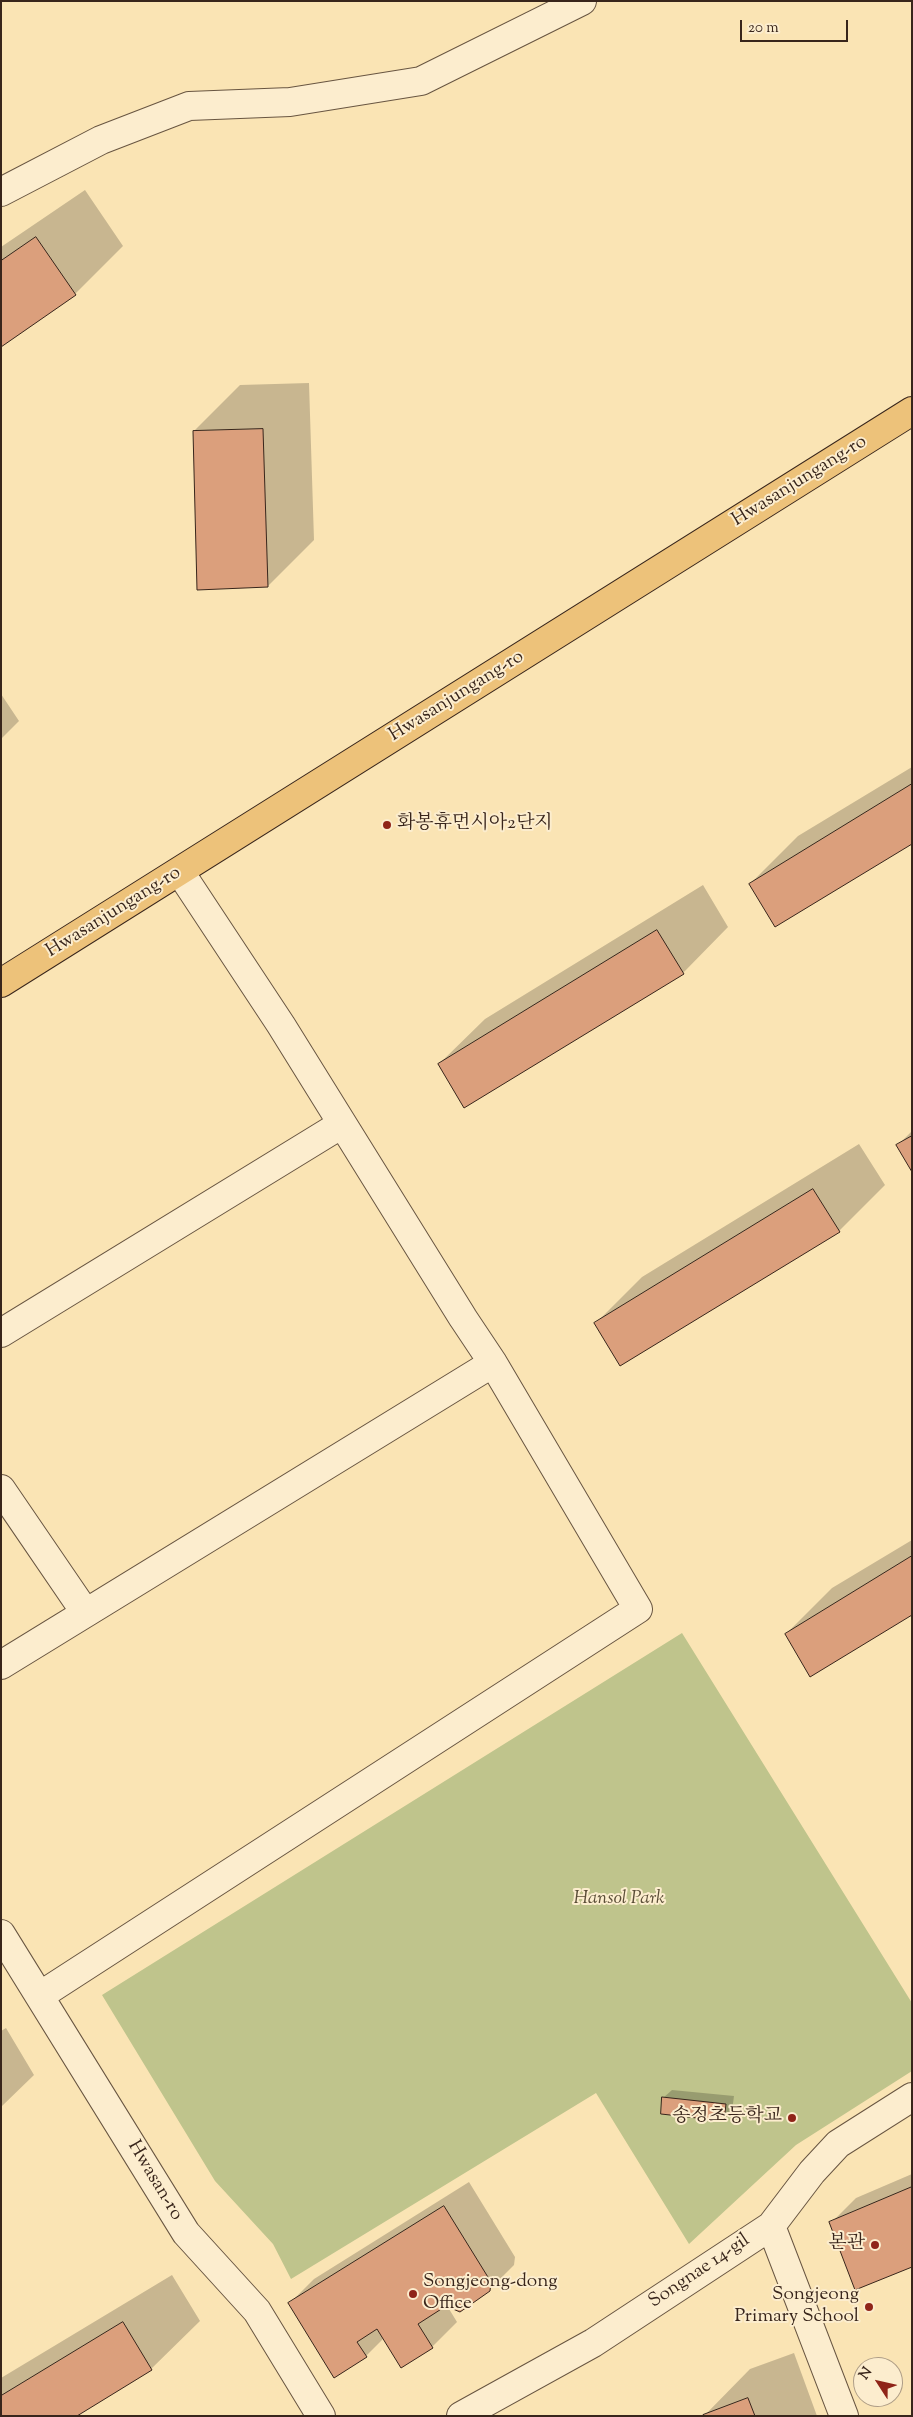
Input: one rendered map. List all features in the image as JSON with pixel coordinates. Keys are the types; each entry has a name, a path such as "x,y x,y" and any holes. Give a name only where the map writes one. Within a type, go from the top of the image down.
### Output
{"main road":[{"name":"Hwasanjungang-ro","path":"1,983 912,411"}],"street":[{"path":"1,192 101,140 189,106 290,102 421,81 582,1"},
{"path":"41,1995 638,1609 493,1363 281,1025 180,872"},
{"path":"1,1333 342,1124"},
{"path":"1,1665 493,1363"},
{"path":"1,1489 85,1612"},
{"name":"Hwasan-ro","path":"1,1934 41,1995 186,2233 257,2311 321,2416"},
{"name":"Songnae 14-gil","path":"461,2416 593,2343 770,2226 812,2172 838,2144 912,2096"},
{"path":"770,2226 844,2416"}],"green space":[{"name":"Hansol Park","path":"682,1633 912,2003 912,2071 796,2145 689,2244 596,2093 291,2279 273,2244 215,2181 102,1995"}],"building":[{"path":"36,237 76,295 1,347 1,261"},
{"path":"263,429 268,587 197,590 193,431"},
{"path":"912,784 912,844 775,927 749,884"},
{"path":"657,930 684,974 464,1108 438,1064"},
{"path":"912,1136 912,1172 896,1145"},
{"path":"813,1189 840,1232 620,1366 594,1323"},
{"path":"912,1556 912,1615 810,1677 785,1634"},
{"path":"662,2097 726,2104 724,2121 661,2114"},
{"name":"본관","path":"912,2187 912,2267 855,2290 829,2222"},
{"path":"444,2206 491,2282 490,2291 460,2312 446,2306 418,2324 433,2348 401,2368 377,2329 357,2342 367,2357 334,2378 288,2303"},
{"path":"123,2322 152,2370 77,2416 1,2416 1,2396"},
{"path":"748,2398 755,2416 703,2416 703,2415"}],"place":[{"name":"화봉휴먼시아2단지","path":"387,825"},
{"name":"송정초등학교","path":"792,2118"},
{"name":"본관","path":"875,2245"},
{"name":"Songjeong-dong Office","path":"413,2294"},
{"name":"Songjeong Primary School","path":"869,2307"}]}
